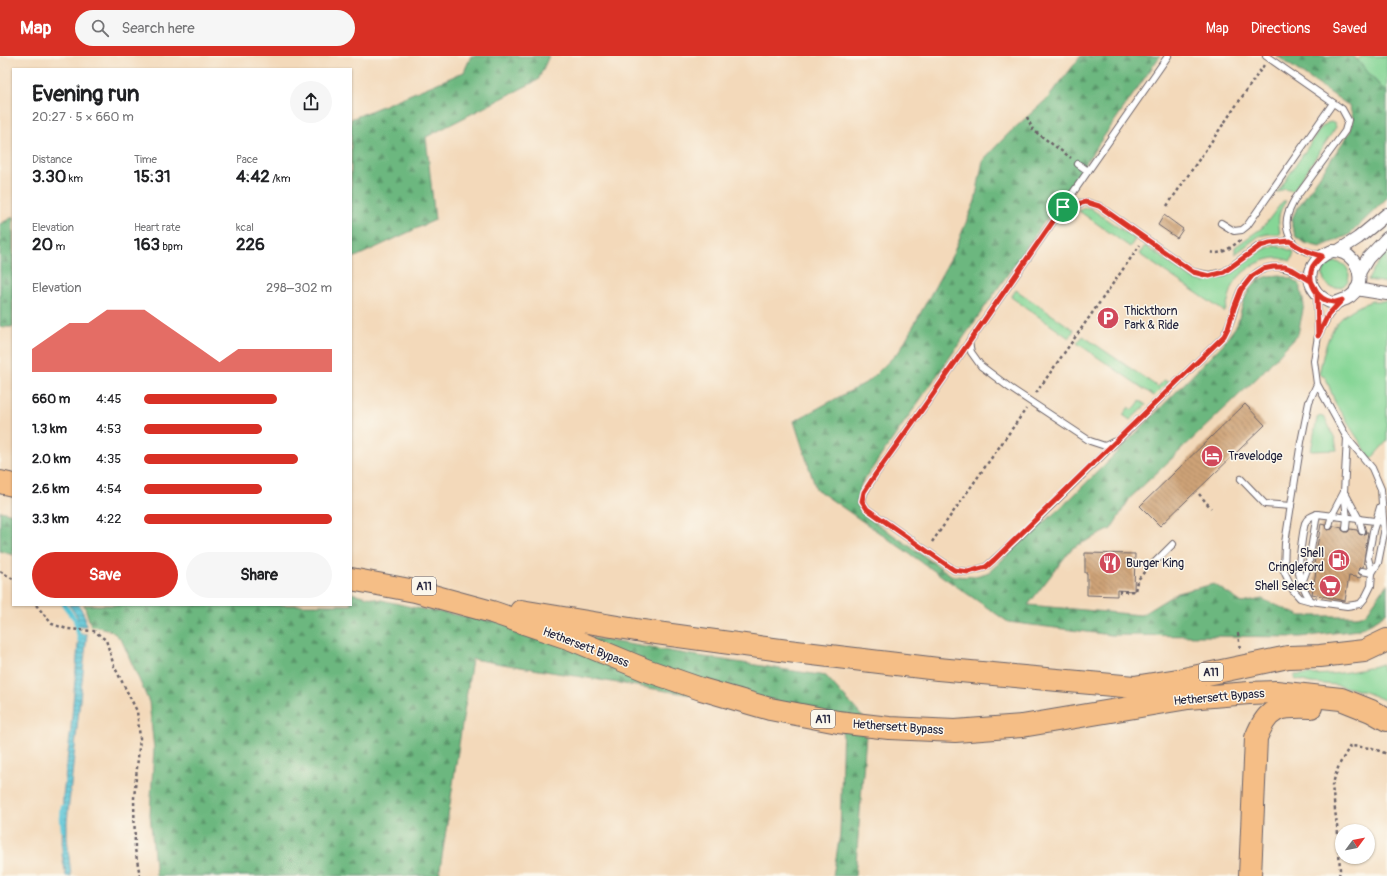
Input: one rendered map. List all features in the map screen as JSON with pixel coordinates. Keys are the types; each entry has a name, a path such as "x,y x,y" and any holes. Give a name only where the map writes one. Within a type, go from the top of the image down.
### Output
{"highway":[{"path":"0,482 12,485"},
{"path":"0,497 12,500"},
{"name":"Hethersett Bypass","path":"352,568 388,576 496,606 642,631 788,651 938,669 1119,686 1134,687 1184,679 1288,657 1320,656 1364,651 1387,640"},
{"name":"Hethersett Bypass","path":"352,579 415,591 492,612 571,639 646,670 701,689 770,709 838,722 889,728 963,730 1022,726 1188,698 1248,692 1276,692 1341,699 1371,711 1387,721"},
{"path":"1250,876 1256,738 1261,724 1275,710 1288,706 1314,707 1387,721"}],"street":[{"path":"1338,251 1358,238 1387,214"},
{"path":"1359,273 1368,258 1387,238"},
{"path":"1332,251 1338,251 1346,254 1353,260 1359,273 1359,282 1356,289 1348,298 1334,303 1328,301 1317,292 1311,281 1310,274 1312,266 1322,256 1332,251"},
{"path":"1356,289 1387,294"}],"lane":[{"path":"1168,56 875,475 864,492 862,501 867,509 954,570 968,572 986,567 1018,538 1224,336 1241,290 1252,276 1263,269 1285,267 1300,273 1311,281"},
{"path":"1267,57 1342,109 1348,120 1345,131 1295,199 1289,209 1285,224 1290,241 1305,251 1322,256"},
{"path":"1221,224 1234,231 1242,230 1247,226 1333,103"},
{"path":"1078,164 1088,171"},
{"path":"1063,207 1086,202 1099,206 1193,272 1209,276 1224,272 1260,246 1270,243 1290,241"},
{"path":"1317,292 1318,336 1314,361 1317,384 1347,438 1372,468 1381,489 1384,533 1378,563 1372,573"},
{"path":"1318,336 1328,315 1342,300"},
{"path":"969,342 972,352 981,366 1090,441 1104,446 1116,441"},
{"path":"1317,384 1310,402 1301,442 1285,543 1284,571 1293,590 1300,598 1347,606 1360,604 1372,586 1372,573 1368,558 1381,504"},
{"path":"1346,528 1347,518 1344,492 1347,438"},
{"path":"1242,479 1265,504 1291,506"},
{"path":"1329,526 1332,515 1344,492"},
{"path":"1344,492 1360,519 1362,531"},
{"path":"1311,601 1305,592 1299,574 1299,564 1306,523 1310,517 1317,514 1332,515 1383,522"},
{"path":"1302,583 1308,567 1317,514"},
{"path":"1152,565 1174,544"},
{"path":"1362,571 1372,573"}],"path":[{"path":"1167,206 1267,57"},
{"path":"1027,117 1033,130 1078,164"},
{"path":"934,538 1144,238"},
{"path":"1199,494 1211,508"},
{"path":"1120,590 1120,592 1135,591 1137,581 1152,565"},
{"path":"0,571 12,578"},
{"path":"37,606 52,624 67,629 94,631 106,640 114,666 137,711 140,738 134,798 135,849 140,876"},
{"path":"1238,633 1239,640"},
{"path":"1339,876 1338,834 1332,786 1339,765 1350,746 1372,748 1387,754"}],"green space":[{"path":"471,56 549,56 538,80 426,137 435,220 352,259 352,119 464,72"},
{"path":"1081,56 1160,56 862,483 858,497 858,504 866,516 951,575 970,576 989,572 1068,501 1223,344 1237,325 1244,300 1250,288 1258,280 1269,276 1281,275 1292,279 1300,285 1304,305 1298,334 1258,377 1130,498 1111,529 1072,548 1028,605 1141,615 1177,593 1214,584 1242,603 1262,599 1301,616 1357,616 1366,614 1387,584 1387,612 1378,619 1358,630 1300,637 1111,635 1008,622 816,489 794,421 869,381 900,350 953,254 975,201 983,160 1008,134 1048,98"},
{"path":"1277,56 1354,56 1387,94 1387,198 1349,235 1320,247 1304,243 1296,237 1292,227 1292,219 1296,210 1350,132 1353,122 1352,115 1348,105"},
{"path":"1362,56 1387,56 1387,94 1357,60"},
{"path":"1331,122 1335,124 1336,127 1293,191 1284,189 1277,193 1320,129 1327,123"},
{"path":"1283,201 1286,201 1279,217 1280,234 1259,236 1235,254 1235,247 1263,227"},
{"path":"1084,208 1090,208 1135,239 1130,247 1079,211"},
{"path":"12,218 12,327 0,327 0,224"},
{"path":"1145,246 1193,279 1205,282 1226,276 1269,247 1279,246 1294,252 1291,261 1272,258 1254,265 1243,273 1233,285 1225,312 1139,254"},
{"path":"1387,251 1387,283 1368,280 1373,270"},
{"path":"1336,262 1345,266 1349,275 1345,284 1336,288 1327,284 1323,275 1327,266"},
{"path":"1016,290 1074,330 1069,338 1011,297"},
{"path":"1372,301 1387,301 1387,441 1371,459 1336,405 1326,378 1319,374 1325,349 1334,328 1348,313 1359,306"},
{"path":"1083,336 1158,387 1164,380 1168,382 1154,396 1077,343"},
{"path":"1140,401 1146,405 1130,420 1123,415 1129,407 1133,410"},
{"path":"1320,416 1325,418 1335,439 1337,450 1311,451 1317,418"},
{"path":"0,511 12,514 12,555 0,551"},
{"path":"352,593 416,608 698,656 826,676 867,722 855,876 833,876 840,834 843,720 472,659 439,876 156,876 150,814 154,749 149,702 122,641 108,630 91,626 84,606 352,606"},
{"path":"1382,664 1387,701 1365,692 1337,685 1311,683 1294,679 1295,675 1339,673 1360,670"}],"water":[{"path":"70,606 80,606 85,617 86,626 78,626 77,616"},
{"path":"79,634 87,634 67,822 71,876 66,876 62,854 63,796"}],"building":[{"path":"1164,215 1183,229 1177,238 1158,225"},
{"name":"Travelodge","path":"1245,404 1265,425 1160,526 1140,506"},
{"name":"Shell Cringleford","path":"1321,524 1325,525 1326,529 1328,530 1332,529 1334,526 1342,528 1345,532 1348,532 1350,529 1357,530 1361,535 1368,532 1363,567 1359,568 1358,571 1361,578 1349,576 1345,601 1312,594 1316,571 1313,570"},
{"path":"1085,553 1135,554 1134,591 1117,590 1117,596 1087,595"}],"waterway":[{"path":"65,606 75,619 80,641"},
{"path":"63,807 63,830"}],"place":[{"name":"Thickthorn Park & Ride","path":"1108,318"},
{"name":"Travelodge","path":"1212,456"},
{"name":"Shell Cringleford","path":"1339,560"},
{"name":"Burger King","path":"1110,563"},
{"name":"Shell Select","path":"1330,586"}],"route":[{"path":"1063,207 864,492 862,501 867,509 954,570 968,572 986,567 1018,538 1224,336 1241,290 1252,276 1263,269 1285,267 1300,273 1311,281 1317,292 1318,336 1328,315 1342,300 1334,303 1328,301 1322,298 1317,292 1313,287 1311,281 1310,274 1312,266 1322,256 1305,251 1290,241 1270,243 1260,246 1224,272 1209,276 1193,272 1114,218 1099,206 1086,202 1063,207"}]}
